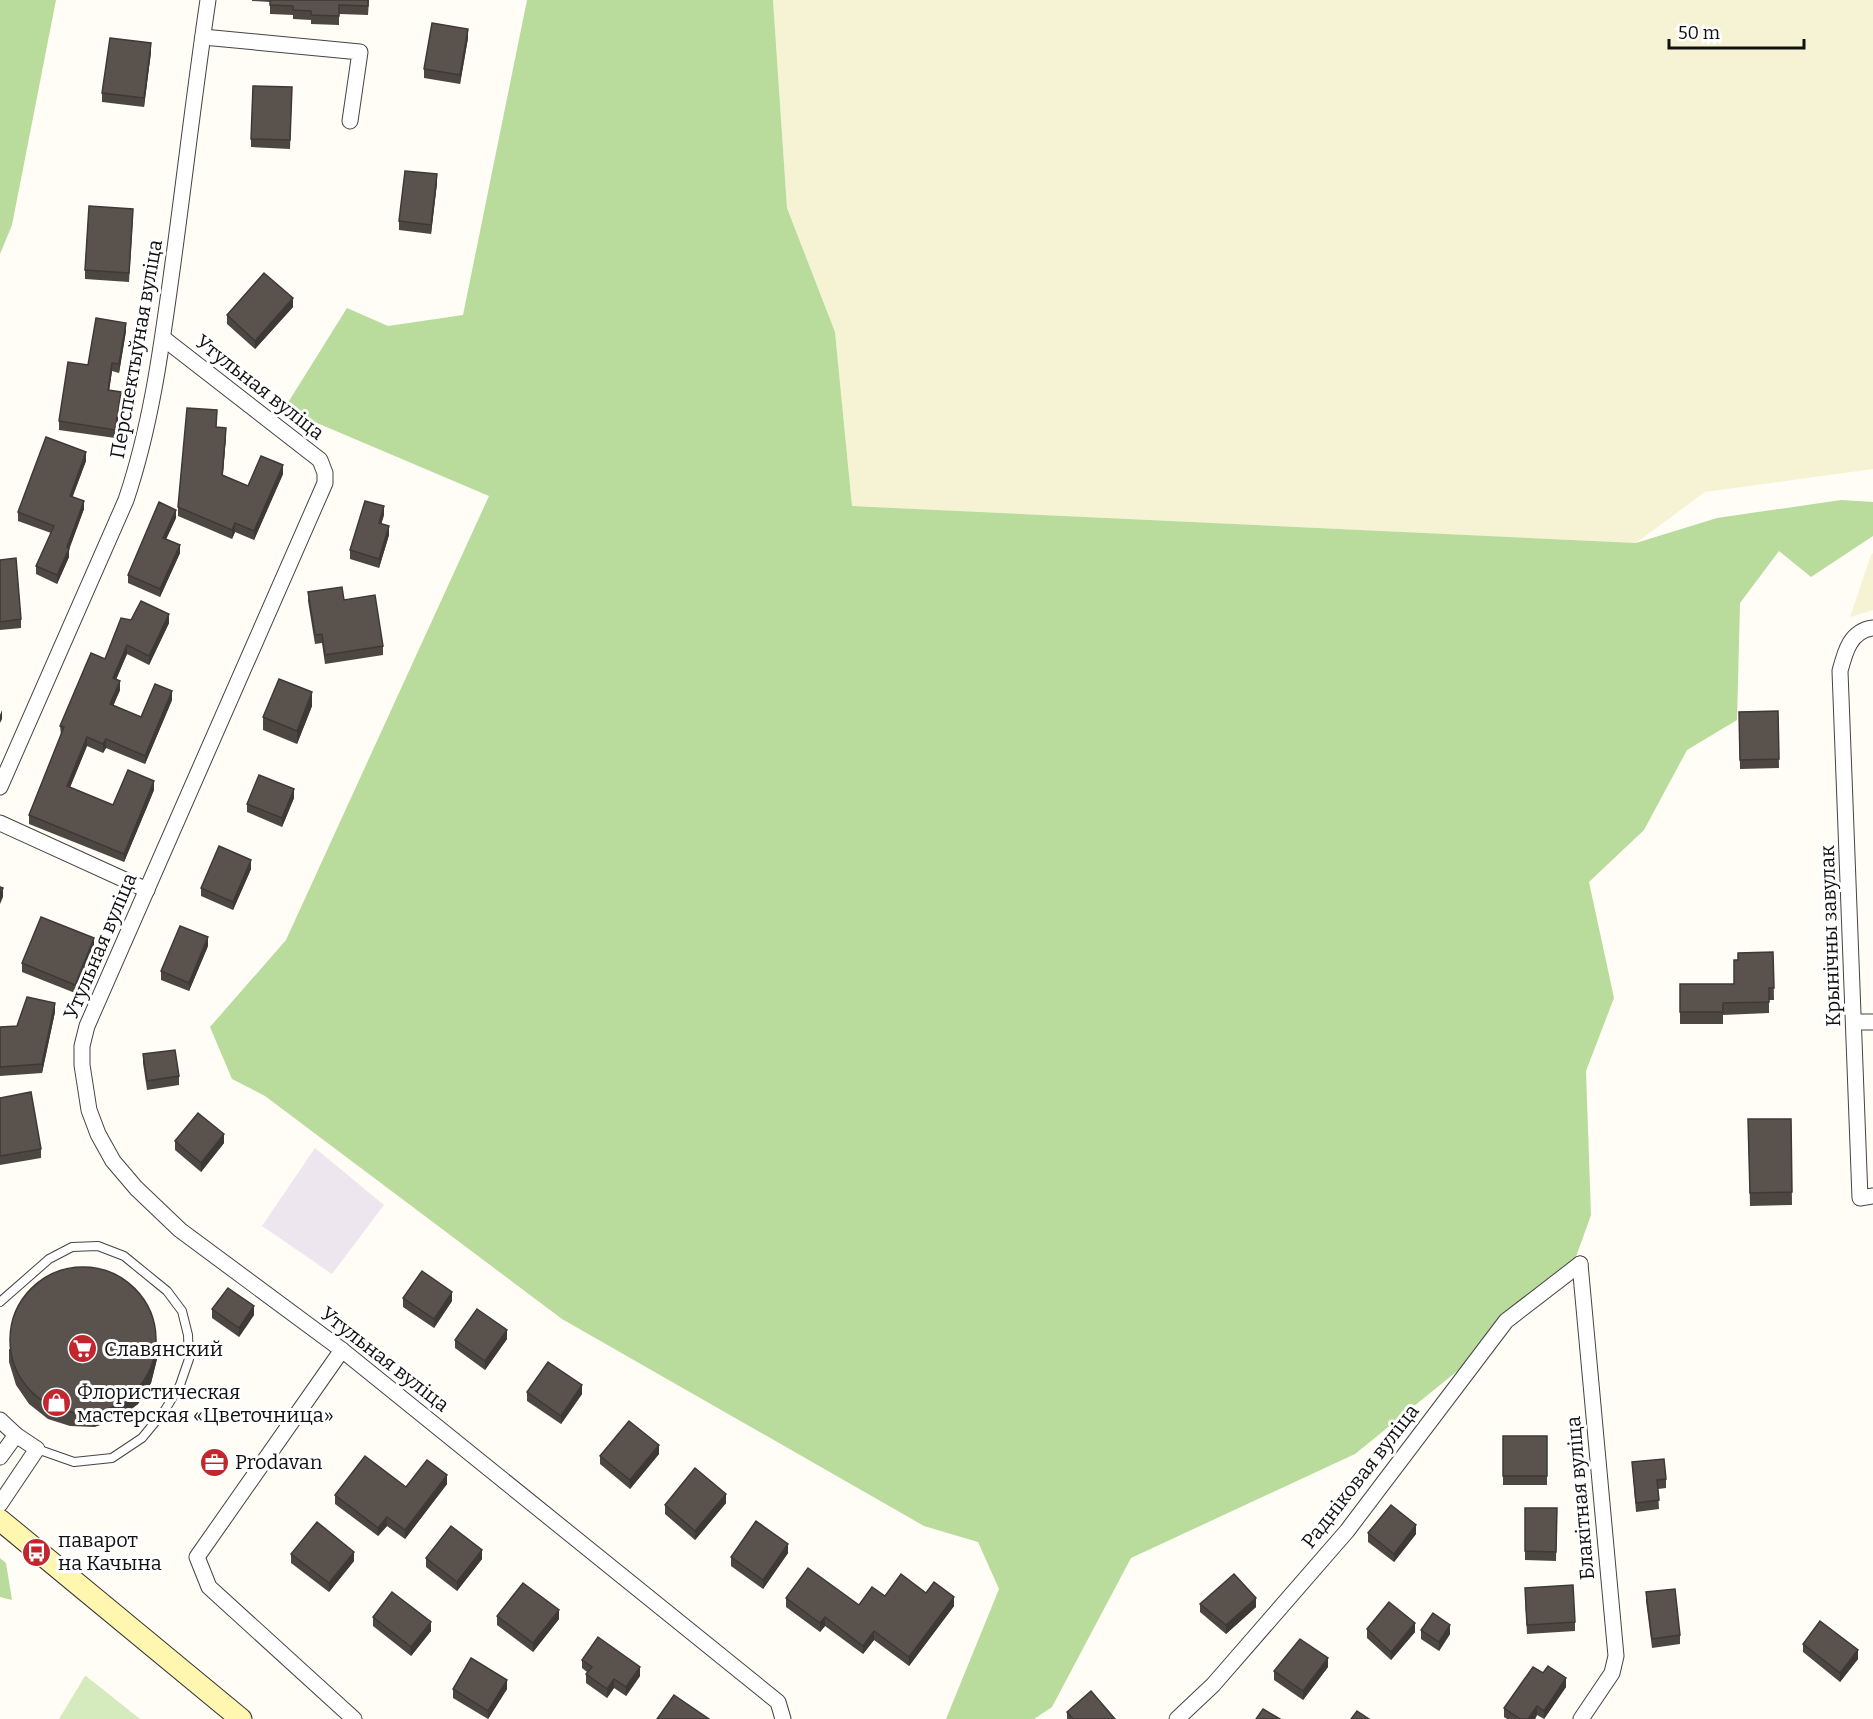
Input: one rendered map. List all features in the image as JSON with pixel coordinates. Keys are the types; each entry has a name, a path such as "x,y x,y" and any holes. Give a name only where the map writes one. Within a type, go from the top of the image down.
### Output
{"street":[{"name":"Перспектыўная вуліца","path":"0,787 126,500 146,434 163,338 208,0"},
{"path":"203,37 360,52 350,121"},
{"name":"Утульная вуліца","path":"163,338 320,460 325,473 325,483 87,1026 82,1046 84,1086 89,1110 98,1134 119,1168 136,1188 180,1230 342,1350 778,1702 783,1719"},
{"name":"Крынічны завулак","path":"1866,1197 1855,1022 1840,671 1847,645 1865,629 1873,628"},
{"path":"0,823 147,890"},
{"path":"1855,1022 1873,1022"},
{"name":"Радніковая вуліца","path":"1177,1719 1213,1686 1347,1531 1506,1321 1580,1264"},
{"name":"Блакітная вуліца","path":"1580,1264 1616,1656 1612,1673 1581,1719"},
{"path":"342,1350 197,1557 209,1587 354,1719"},
{"path":"0,1420 16,1435 37,1449 0,1504"},
{"path":"0,1457 16,1435"},
{"path":"0,1520 241,1719"}],"lane":[{"path":"0,1302 49,1259 72,1247 98,1246 124,1256 167,1291 182,1311 188,1335 189,1359 180,1385 165,1410 142,1438 112,1458 74,1462 37,1449"}],"shaded area":[{"path":"773,0 1873,0 1873,469 1705,492 1636,543 852,506 835,332 787,208"},
{"path":"1873,553 1873,610 1850,617 1871,555"},
{"path":"315,1148 384,1205 332,1274 262,1226"}],"green space":[{"path":"0,0 56,0 12,225 0,254"},
{"path":"527,0 773,0 787,208 835,332 852,506 1636,543 1717,518 1841,500 1873,502 1873,536 1811,577 1779,551 1740,603 1737,720 1687,750 1644,830 1589,882 1614,998 1586,1071 1591,1215 1567,1282 1355,1454 1131,1558 1052,1707 1034,1719 946,1719 999,1589 978,1542 924,1526 562,1319 265,1096 232,1079 210,1027 286,940 489,496 284,409 347,308 388,326 463,315"},
{"path":"0,1558 6,1563 12,1600 0,1597"},
{"path":"86,1676 140,1719 59,1719"}],"building":[{"path":"270,0 368,0 368,6 339,5 339,16 311,15 311,11 293,10 293,6 270,5"},
{"path":"432,23 468,29 460,75 424,69"},
{"path":"110,38 151,43 144,98 102,93"},
{"path":"253,86 292,87 290,140 251,139"},
{"path":"405,171 437,174 431,225 399,221"},
{"path":"89,206 133,209 129,273 85,270"},
{"path":"264,273 293,298 255,341 227,315"},
{"path":"96,318 126,323 119,364 112,363 108,390 121,392 115,430 59,421 68,362 88,365"},
{"path":"187,408 217,410 216,427 226,428 222,475 248,486 261,456 283,465 254,531 235,523 232,530 178,507"},
{"path":"46,437 86,452 70,496 84,501 67,547 69,549 57,575 36,566 54,526 18,512"},
{"path":"365,501 384,506 379,523 389,526 379,559 350,550"},
{"path":"159,502 176,510 163,538 180,545 160,589 128,575"},
{"path":"16,558 21,619 0,622 0,560"},
{"path":"342,587 344,600 375,595 383,646 325,655 322,634 315,635 308,592"},
{"path":"141,601 169,614 149,656 127,645 113,678 120,681 110,704 141,717 155,684 172,691 145,756 106,739 103,744 87,737 67,786 113,805 128,770 154,781 124,854 29,815 64,727 60,726 91,653 105,659 121,618 131,620"},
{"path":"279,679 312,692 297,731 263,717"},
{"path":"1778,711 1779,759 1740,760 1739,712"},
{"path":"259,775 294,789 282,818 247,804"},
{"path":"219,846 251,860 233,902 201,888"},
{"path":"41,917 94,938 75,985 22,963"},
{"path":"180,926 208,937 189,983 161,971"},
{"path":"1773,952 1774,988 1769,988 1769,1002 1723,1003 1723,1012 1680,1012 1680,984 1734,984 1734,960 1738,960 1738,953"},
{"path":"27,997 55,1003 42,1064 0,1067 0,1027 17,1026"},
{"path":"175,1050 179,1076 147,1081 143,1054"},
{"path":"31,1092 41,1149 0,1156 0,1098"},
{"path":"198,1113 224,1134 201,1163 175,1141"},
{"path":"1748,1119 1791,1119 1792,1192 1750,1193"},
{"name":"Славянский","path":"83,1267 111,1272 135,1288 151,1312 156,1340 151,1368 135,1392 111,1408 83,1413 55,1408 31,1392 15,1368 10,1340 15,1312 31,1288 55,1272"},
{"path":"422,1271 452,1292 434,1319 403,1298"},
{"path":"228,1288 254,1306 239,1328 212,1309"},
{"path":"477,1309 507,1330 485,1361 455,1340"},
{"path":"548,1362 582,1385 561,1416 527,1392"},
{"path":"629,1421 659,1445 630,1480 600,1456"},
{"path":"1503,1436 1547,1436 1547,1476 1503,1476"},
{"path":"365,1456 406,1487 427,1460 447,1475 405,1530 387,1517 378,1528 335,1495"},
{"path":"1664,1459 1666,1479 1657,1480 1659,1500 1636,1503 1632,1462"},
{"path":"695,1468 726,1494 695,1531 665,1505"},
{"path":"1391,1505 1416,1525 1394,1554 1368,1533"},
{"path":"1525,1508 1557,1508 1556,1552 1525,1551"},
{"path":"756,1521 788,1544 763,1580 731,1557"},
{"path":"317,1522 354,1552 329,1583 291,1554"},
{"path":"451,1526 482,1550 457,1582 426,1558"},
{"path":"808,1568 859,1605 872,1587 885,1596 901,1574 926,1593 934,1582 954,1597 909,1657 874,1631 863,1646 825,1617 820,1623 786,1598"},
{"path":"1234,1574 1256,1598 1226,1625 1200,1604"},
{"path":"523,1583 559,1610 533,1643 497,1616"},
{"path":"1573,1585 1575,1622 1527,1625 1525,1588"},
{"path":"1675,1589 1680,1635 1652,1639 1646,1592"},
{"path":"392,1592 431,1622 411,1647 373,1617"},
{"path":"1389,1602 1415,1623 1391,1652 1367,1629"},
{"path":"1433,1613 1450,1625 1439,1642 1421,1630"},
{"path":"1820,1621 1858,1650 1840,1673 1803,1644"},
{"path":"598,1637 640,1667 626,1687 614,1679 607,1689 586,1674 592,1667 582,1660"},
{"path":"1300,1639 1328,1658 1303,1691 1274,1671"},
{"path":"471,1658 507,1680 488,1711 453,1689"},
{"path":"1548,1666 1566,1678 1544,1711 1537,1706 1528,1719 1520,1719 1504,1708 1533,1667 1543,1673"},
{"path":"1091,1691 1115,1719 1073,1719 1067,1712"},
{"path":"674,1695 709,1719 657,1719"},
{"path":"1263,1709 1280,1719 1256,1719"},
{"path":"1357,1711 1369,1719 1351,1719"}],"place":[{"name":"Славянский","path":"83,1349"},
{"name":"Флористическая мастерская «Цветочница»","path":"56,1403"},
{"name":"Prodavan","path":"214,1462"},
{"name":"паварот на Качына","path":"37,1552"}]}
